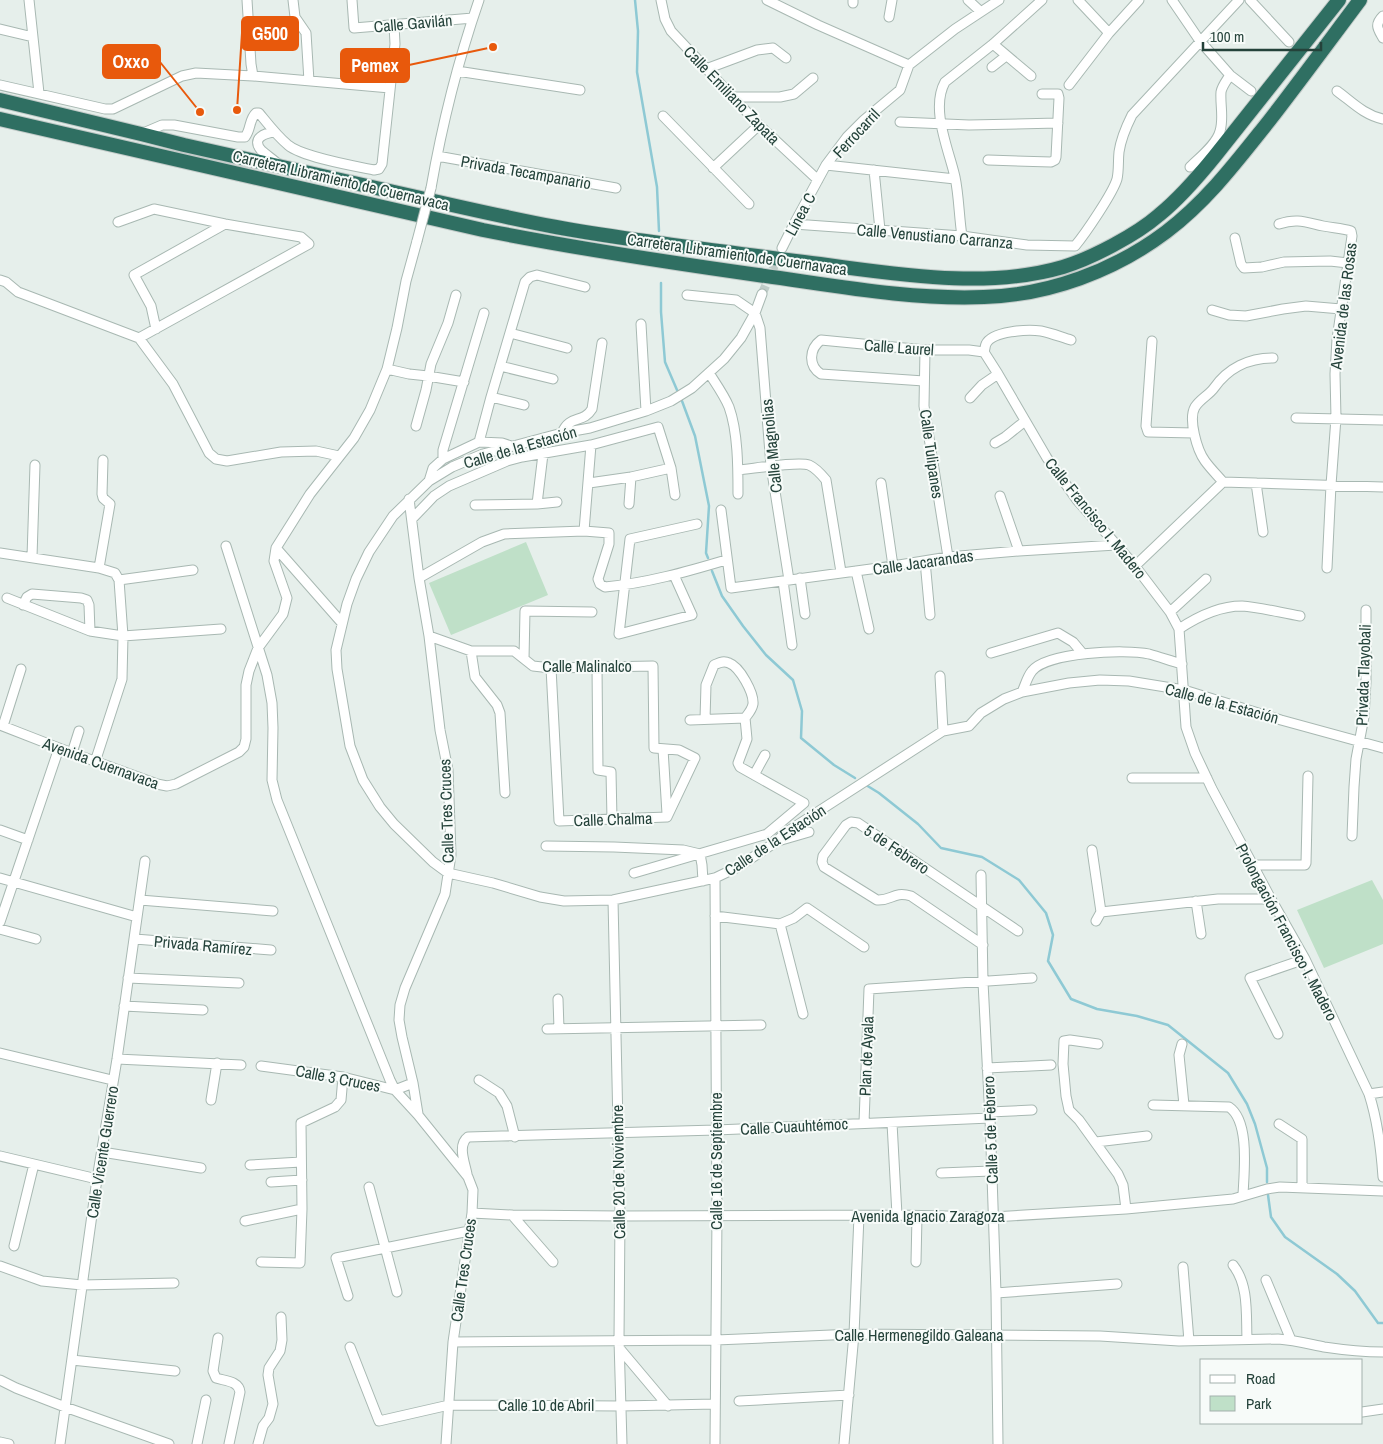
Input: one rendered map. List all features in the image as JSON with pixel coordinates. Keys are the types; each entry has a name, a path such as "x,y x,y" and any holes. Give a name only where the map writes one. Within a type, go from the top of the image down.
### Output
{"highway":[{"name":"Carretera Libramiento de Cuernavaca","path":"0,100 184,145 556,227 725,252 911,275 986,278 1020,275 1064,266 1089,257 1129,235 1157,216 1197,178 1339,0"},
{"name":"Carretera Libramiento de Cuernavaca","path":"0,119 483,230 552,244 713,269 909,295 986,297 1024,293 1069,282 1114,264 1138,251 1167,231 1214,190 1360,0"}],"street":[{"path":"29,0 39,93"},
{"path":"248,0 253,76"},
{"path":"293,0 295,18 306,33 309,81"},
{"name":"Calle Gavilán","path":"352,0 354,28 472,18"},
{"path":"342,624 276,548 310,494 354,438 370,410 387,369 398,328 406,281 431,188 457,71 479,0"},
{"name":"Calle Emiliano Zapata","path":"661,0 665,19 672,31 759,125 818,180"},
{"path":"767,0 818,25 910,65 955,29 980,11 1000,0"},
{"path":"889,17 892,0"},
{"path":"968,0 980,11"},
{"path":"962,236 955,179 941,124 940,90 945,82 993,44 1042,0"},
{"path":"1078,0 1109,34"},
{"path":"1069,84 1139,0"},
{"path":"1172,0 1200,41 1230,75 1251,91"},
{"path":"1200,41 1239,0"},
{"path":"1250,0 1288,42"},
{"path":"1383,16 1378,21 1377,27 1383,38"},
{"path":"142,134 162,125 174,125 245,137 253,116 259,113 289,146 300,152 374,170 379,169 382,164 395,44 394,25"},
{"path":"0,29 33,37"},
{"name":"Calle Venustiano Carranza","path":"794,224 962,236 1027,245 1075,246 1115,185 1118,177 1120,150 1124,131 1132,115 1200,41"},
{"path":"993,44 1031,76"},
{"path":"706,69 757,50 773,48 786,58"},
{"path":"992,67 1006,56"},
{"name":"Ferrocarril","path":"818,180 847,137 900,90 910,65"},
{"path":"457,71 580,90"},
{"path":"0,85 105,109 113,108 182,76 196,73 390,88"},
{"path":"1190,168 1210,148 1220,133 1222,113 1221,92 1223,85 1230,75"},
{"path":"734,97 780,97 794,94 813,78"},
{"path":"1337,91 1362,111 1383,119"},
{"path":"988,160 1051,162 1055,160 1058,94 1042,94"},
{"path":"663,116 749,204"},
{"path":"900,122 941,124 1058,123"},
{"path":"714,168 759,125"},
{"path":"275,132 268,132 259,137 259,146 261,150 282,167"},
{"name":"Privada Tecampanario","path":"437,156 616,188"},
{"path":"826,166 955,179"},
{"path":"874,170 880,230"},
{"name":"Línea C","path":"782,248 818,180"},
{"path":"118,222 154,209 301,237 309,244 139,338"},
{"name":"Avenida de las Rosas","path":"1279,224 1287,221 1305,220 1351,231 1352,236 1341,309 1335,374 1336,418 1327,568"},
{"path":"156,329 151,306 134,275 225,224"},
{"path":"1235,238 1241,264 1244,268 1262,267 1284,262 1330,261 1348,263"},
{"path":"480,442 491,397 525,282 537,274 585,287"},
{"path":"0,280 6,282 18,292 139,338 173,384 209,453 216,459 227,461 281,452 307,451 339,456"},
{"name":"Calle de la Estación","path":"762,294 755,313 741,338 724,359 692,388 646,412 590,428 562,433 483,454 452,468 429,481 409,499 393,516 369,552 347,604 336,650 337,669 350,746 363,780 380,807 394,824 448,874 493,883 540,897 564,901 613,900 715,878 738,867 776,842 786,833 943,731 969,726 981,713 1004,699 1022,692 1069,683 1100,680 1129,681 1184,690 1281,720 1383,748"},
{"path":"416,426 426,390 430,364 448,323 456,295"},
{"path":"686,295 736,300 755,313"},
{"path":"1212,310 1229,315 1246,316 1306,306 1341,309"},
{"path":"443,459 443,450 484,313"},
{"name":"Calle Magnolias","path":"755,313 760,328 772,466 792,645"},
{"path":"641,324 646,412"},
{"path":"984,352 985,345 998,334 1029,330 1040,331 1071,340"},
{"path":"510,333 567,348"},
{"name":"Calle Laurel","path":"924,381 821,374 812,365 813,349 821,340 925,350 984,352"},
{"path":"1152,341 1146,426 1148,432 1194,433"},
{"path":"562,433 565,425 573,420 584,418 592,409 602,343"},
{"name":"Calle Tulipanes","path":"925,350 924,406 948,557"},
{"name":"Calle Francisco I. Madero","path":"984,352 1047,458 1077,500 1135,566 1170,612 1179,629 1184,690"},
{"path":"1223,482 1204,460 1194,433 1194,409 1198,402 1211,392 1229,371 1245,363 1262,358 1273,358"},
{"path":"500,366 553,379"},
{"path":"387,369 464,382"},
{"path":"709,373 723,394 729,408 738,470 738,494"},
{"path":"970,398 982,384 998,374"},
{"path":"491,397 524,405"},
{"path":"1296,418 1383,420"},
{"path":"995,443 1025,421"},
{"path":"412,519 434,496 449,486 507,461 591,445 658,427 671,468 675,495"},
{"path":"429,481 433,468 443,459 480,442 502,443 511,446"},
{"path":"584,531 591,445"},
{"path":"537,504 543,454"},
{"path":"99,568 110,504 103,498 102,494 104,460"},
{"path":"738,470 807,464 818,470 826,480 841,572"},
{"path":"32,557 36,465"},
{"path":"589,483 631,477 671,468"},
{"path":"629,504 631,477"},
{"path":"1135,566 1223,482 1383,487"},
{"path":"881,483 893,566"},
{"path":"1256,483 1263,532"},
{"path":"1000,496 1019,551"},
{"name":"Calle Tres Cruces","path":"409,499 419,578 429,636 440,730 448,770 451,855 445,894 405,988 400,1005 399,1020 418,1114"},
{"path":"476,505 557,502"},
{"path":"419,578 482,542 504,534 584,531 610,533 609,544 598,579 600,584 605,587 674,575 726,560 721,510"},
{"path":"674,575 692,614 619,634 630,539 697,524"},
{"name":"Calle Tres Cruces","path":"226,546 267,675 272,704 272,780 277,800 390,1080 396,1090 418,1114 468,1177 473,1190 472,1213 453,1342 446,1444"},
{"name":"Calle Jacarandas","path":"726,560 731,588 925,562 948,557 1116,546"},
{"name":"Avenida Cuernavaca","path":"1,725 95,762 167,786 176,784 238,752 244,747 246,739 246,685 249,671 258,648 283,614 287,598 274,561 276,548"},
{"path":"0,553 99,568 115,573 119,580 123,636 122,679 95,762"},
{"path":"925,562 930,615"},
{"path":"119,580 193,570"},
{"path":"856,571 869,629"},
{"path":"800,578 805,614"},
{"path":"1170,612 1206,579"},
{"path":"23,606 27,596 32,594 87,600 90,605 90,631"},
{"path":"7,598 23,606 90,631 123,636 221,630"},
{"path":"1179,629 1208,613 1241,606 1300,616"},
{"name":"Privada Tlayobali","path":"1352,836 1356,759 1364,717 1366,610"},
{"path":"524,659 525,611 592,612"},
{"path":"991,653 1058,633 1073,642 1083,654"},
{"name":"Calle Malinalco","path":"429,636 471,651 514,651 533,666 551,668 653,666 654,748 663,749"},
{"path":"471,651 475,677 497,705 500,713 505,793"},
{"path":"1022,692 1032,671 1041,664 1083,654 1120,652 1148,654 1182,664"},
{"path":"634,872 767,834 804,803 740,767 738,762 747,739 745,718 753,702 750,689 742,675 731,663 723,661 714,665 706,685 705,719"},
{"path":"597,667 598,770 611,772 612,819"},
{"name":"Calle Chalma","path":"551,668 559,821 667,817"},
{"path":"1,725 21,669"},
{"path":"940,676 943,731"},
{"name":"Prolongación Francisco I. Madero","path":"1184,690 1186,727 1195,753 1270,899 1305,959 1369,1094 1376,1116 1381,1145 1383,1177"},
{"path":"690,720 745,718"},
{"path":"72,753 79,731"},
{"path":"0,922 59,748"},
{"path":"663,749 679,750 696,758 667,817 663,749"},
{"path":"754,775 765,755"},
{"path":"1253,865 1305,865 1308,776"},
{"path":"1132,778 1207,778"},
{"name":"5 de Febrero","path":"983,945 911,896 903,894 894,895 885,900 877,900 824,867 822,862 823,856 846,825 851,822 858,823 1018,931"},
{"path":"0,830 28,840"},
{"path":"753,839 776,842 809,832"},
{"path":"546,846 683,850 700,854"},
{"path":"1092,850 1098,917 1218,898 1270,899"},
{"path":"700,854 702,881"},
{"name":"Calle Vicente Guerrero","path":"60,1444 97,1179 117,1059 145,861"},
{"name":"Calle 5 de Febrero","path":"981,876 983,982 996,1293 998,1444"},
{"path":"0,878 137,917"},
{"name":"Calle 16 de Septiembre","path":"715,878 717,1215 715,1444"},
{"path":"140,900 273,911"},
{"name":"Calle 20 de Noviembre","path":"613,900 620,1216 622,1444"},
{"path":"1196,901 1201,934"},
{"path":"715,916 780,924 794,918 807,908 864,947"},
{"path":"780,924 803,1014"},
{"path":"0,928 36,939"},
{"name":"Privada Ramírez","path":"134,939 271,950"},
{"path":"1278,1034 1250,978 1305,959"},
{"path":"128,978 239,983"},
{"path":"983,982 1032,978"},
{"name":"Plan de Ayala","path":"864,1123 869,989 983,982"},
{"path":"558,999 559,1028"},
{"path":"124,1006 204,1010"},
{"path":"547,1029 761,1025"},
{"path":"1098,1044 1070,1040 1064,1041 1063,1064 1066,1096 1069,1110 1096,1142 1118,1174 1123,1185 1126,1208"},
{"path":"1182,1044 1179,1055 1184,1106"},
{"path":"0,1053 112,1080"},
{"path":"117,1059 241,1064"},
{"path":"212,1100 217,1063"},
{"path":"988,1068 1051,1065"},
{"name":"Calle 3 Cruces","path":"261,1066 343,1077 396,1090 413,1083"},
{"path":"261,1262 300,1263 302,1209 301,1123 336,1107 342,1100 343,1077"},
{"path":"479,1080 499,1093 507,1106 515,1137"},
{"path":"1369,1094 1383,1092"},
{"path":"1153,1105 1229,1107 1234,1110 1243,1136 1243,1195"},
{"name":"Calle Cuauhtémoc","path":"454,1160 463,1154 463,1140 468,1137 515,1137 892,1123 1032,1110"},
{"path":"892,1123 897,1216"},
{"path":"1279,1124 1302,1139 1302,1187"},
{"path":"1096,1142 1147,1136"},
{"path":"102,1152 201,1168"},
{"path":"463,1154 468,1177"},
{"path":"0,1156 97,1179"},
{"path":"250,1165 301,1162"},
{"path":"14,1246 34,1164"},
{"path":"941,1173 991,1171"},
{"path":"272,1182 302,1180"},
{"path":"369,1187 397,1292"},
{"name":"Avenida Ignacio Zaragoza","path":"472,1213 620,1216 993,1217 1233,1199 1280,1187 1383,1191"},
{"path":"245,1221 302,1209"},
{"path":"512,1215 553,1262"},
{"path":"844,1444 854,1334 859,1216"},
{"path":"916,1262 917,1216"},
{"path":"348,1296 336,1258 469,1231"},
{"path":"1234,1265 1240,1275 1244,1293 1247,1339"},
{"path":"0,1266 42,1281 82,1285 174,1283"},
{"path":"1183,1267 1189,1341"},
{"path":"1266,1280 1291,1340"},
{"path":"996,1293 1117,1284"},
{"path":"258,1444 263,1426 269,1418 273,1404 268,1375 269,1368 280,1350 282,1340 281,1318"},
{"name":"Calle Hermenegildo Galeana","path":"453,1342 620,1344 854,1334 1100,1336 1179,1341 1291,1340 1360,1352 1383,1352"},
{"path":"218,1338 213,1371 216,1378 237,1384 240,1388 229,1444"},
{"path":"620,1344 668,1406"},
{"name":"Calle 10 de Abril","path":"350,1347 379,1421 449,1405 668,1406 715,1404"},
{"path":"72,1360 175,1371"},
{"path":"0,1380 65,1407 169,1444"},
{"path":"739,1401 849,1396"},
{"path":"197,1444 206,1400"},
{"path":"1363,1412 1383,1409"},
{"path":"0,1442 9,1444"}],"green space":[{"path":"526,542 548,595 451,635 429,583"},
{"path":"1372,880 1383,900 1383,944 1324,968 1297,910"}],"waterway":[{"path":"635,0 638,31 637,72 657,187 659,231"},
{"path":"661,283 665,362 677,390"},
{"path":"682,401 695,436 709,506 706,553 708,558"},
{"path":"712,571 722,596 743,626 766,655 793,680 802,711 801,738 834,765 855,778"},
{"path":"866,785 918,824 941,848 982,857 1019,880 1046,913 1053,935 1048,961 1071,999 1097,1009 1137,1016 1168,1025 1228,1073 1247,1104 1255,1124 1267,1168 1267,1182"},
{"path":"1268,1195 1271,1217 1285,1237 1337,1274 1355,1291 1378,1323 1383,1323"}],"tunnel":[{"path":"762,294 779,255"}],"place":[{"name":"Pemex","path":"493,47"},
{"name":"G500","path":"237,110"},
{"name":"Oxxo","path":"200,112"}]}
